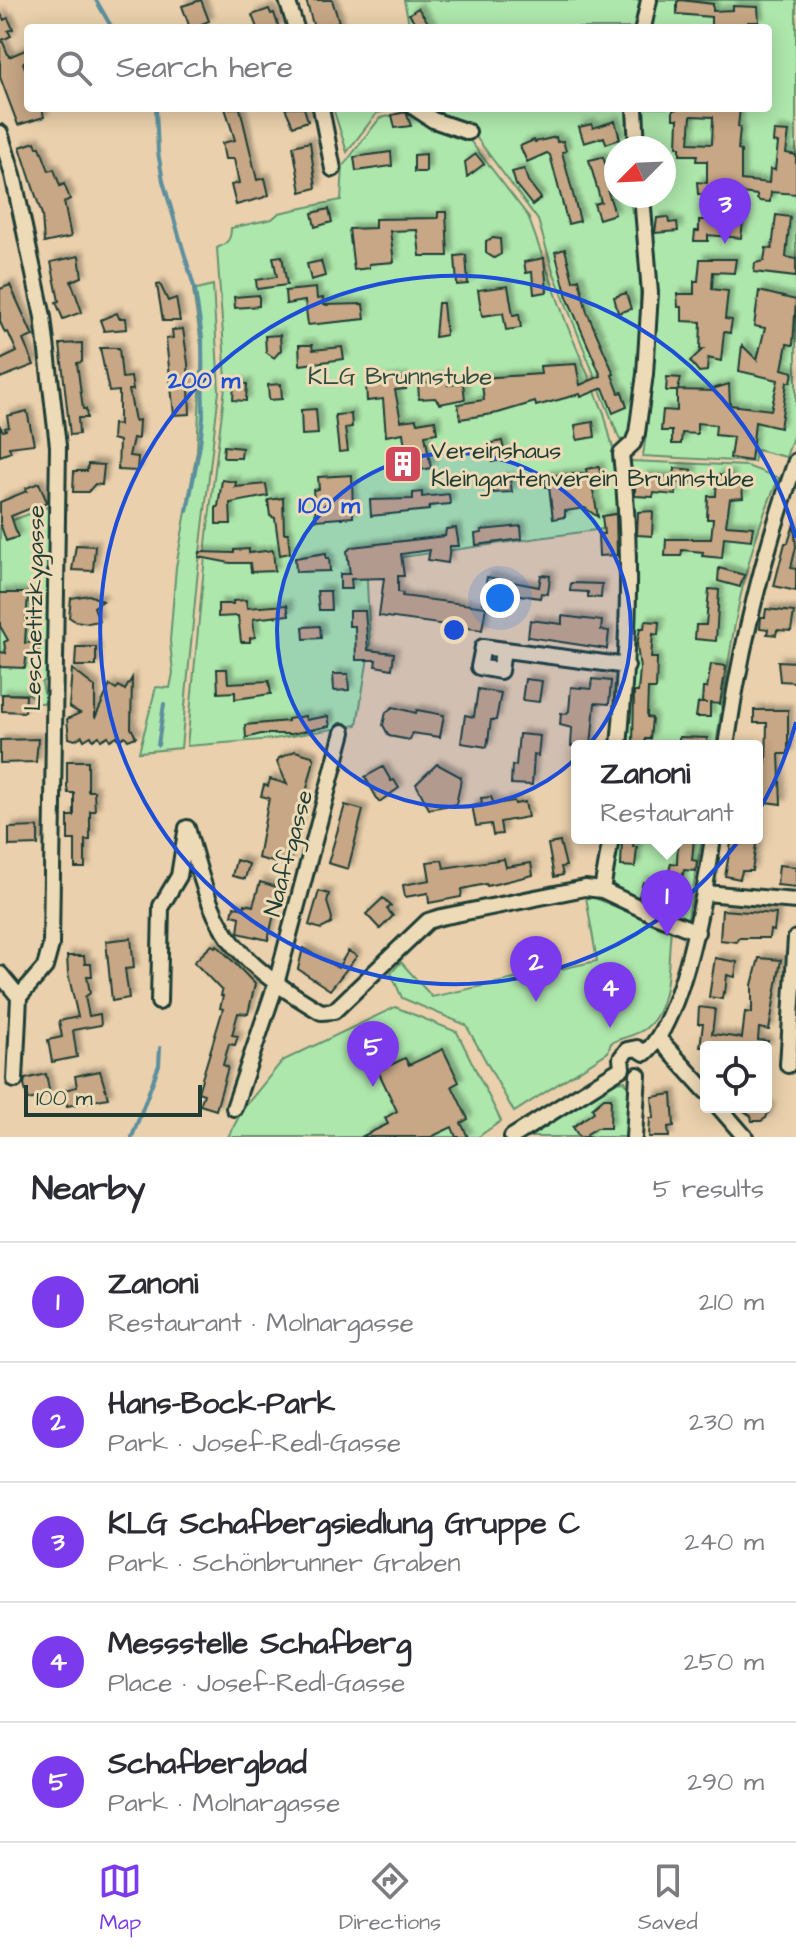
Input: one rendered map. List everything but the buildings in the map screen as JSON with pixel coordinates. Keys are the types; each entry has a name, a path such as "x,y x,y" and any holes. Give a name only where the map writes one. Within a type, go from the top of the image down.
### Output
{"street":[{"path":"287,0 295,24"},
{"path":"644,24 649,0"},
{"path":"322,112 333,169"},
{"path":"421,112 433,120 468,132"},
{"path":"635,112 636,136"},
{"name":"Leschetitzkygasse","path":"0,133 13,175 43,317 58,446 51,945 45,967 19,997"},
{"path":"620,740 627,666 629,570 621,454 633,443 637,433 645,374 650,293 643,208"},
{"path":"727,740 756,593 774,524 796,461"},
{"path":"503,650 627,666"},
{"name":"Naaffgasse","path":"234,1108 276,984 343,732"},
{"path":"159,1002 161,906 179,876 187,828 212,906 236,947 276,984 328,1014 428,921 577,889 602,890 697,932"},
{"path":"602,890 610,844"},
{"path":"645,1053 658,1038 678,993 706,893 712,844"},
{"path":"706,893 796,901"},
{"path":"788,1065 796,938"},
{"path":"0,974 19,997 15,1080"},
{"path":"658,1038 700,1084"},
{"path":"634,1137 638,1075 648,1066 645,1053 637,1048 627,1050 621,1058 622,1068 629,1074 638,1075"},
{"path":"512,1137 622,1068"},
{"path":"724,1113 745,1137"}],"green space":[{"path":"404,0 641,0 638,24 409,24"},
{"path":"655,0 796,0 796,428 786,457 757,450 754,462 643,456 655,326 654,261 648,208 676,208 676,136 641,136 640,112 772,112 772,24 650,24"},
{"path":"334,112 382,112 377,113 347,152"},
{"name":"KLG Brunnstube","path":"411,112 468,138 528,216 567,325 604,413 623,488 625,526 366,562 370,645 357,725 274,739 187,746 207,535 226,379 217,248 228,240 231,228 272,219 279,213 341,200 343,166 380,118"},
{"path":"430,112 627,112 628,136 604,136 604,208 631,208 632,213 637,212 639,352 629,436 625,439 620,440 553,271 538,220 467,125"},
{"path":"213,285 219,391 181,748 139,752 156,687 170,688 173,673 170,641 176,567 197,451 202,351 193,290"},
{"path":"631,461 747,466 779,478 745,576 717,740 626,740 636,617"},
{"path":"50,506 46,680 42,682 46,703 36,703 30,694 0,694 0,525"},
{"path":"616,844 701,844 688,918 677,918 623,894 611,882"},
{"path":"586,897 671,930 667,982 660,1008 646,1028 611,1043 608,1052 514,1112 466,1025 402,998 391,973 401,962 432,997 597,961"},
{"path":"395,1007 457,1032 501,1121 478,1137 228,1137 243,1109 282,1061"},
{"path":"625,1081 631,1097 629,1137 530,1137 616,1082"}],"waterway":[{"path":"96,0 110,24"},
{"path":"156,112 163,181 195,290 202,337 203,417 187,511"},
{"path":"158,745 164,704"},
{"path":"132,1137 159,1065 160,1048"}],"place":[{"name":"KLG Schafbergsiedlung Gruppe C","path":"725,244"},
{"name":"Vereinshaus Kleingartenverein Brunnstube","path":"403,464"},
{"name":"Zanoni","path":"667,936"},
{"name":"Hans-Bock-Park","path":"536,1002"},
{"name":"Messstelle Schafberg","path":"610,1028"},
{"name":"Schafbergbad","path":"373,1087"}]}
